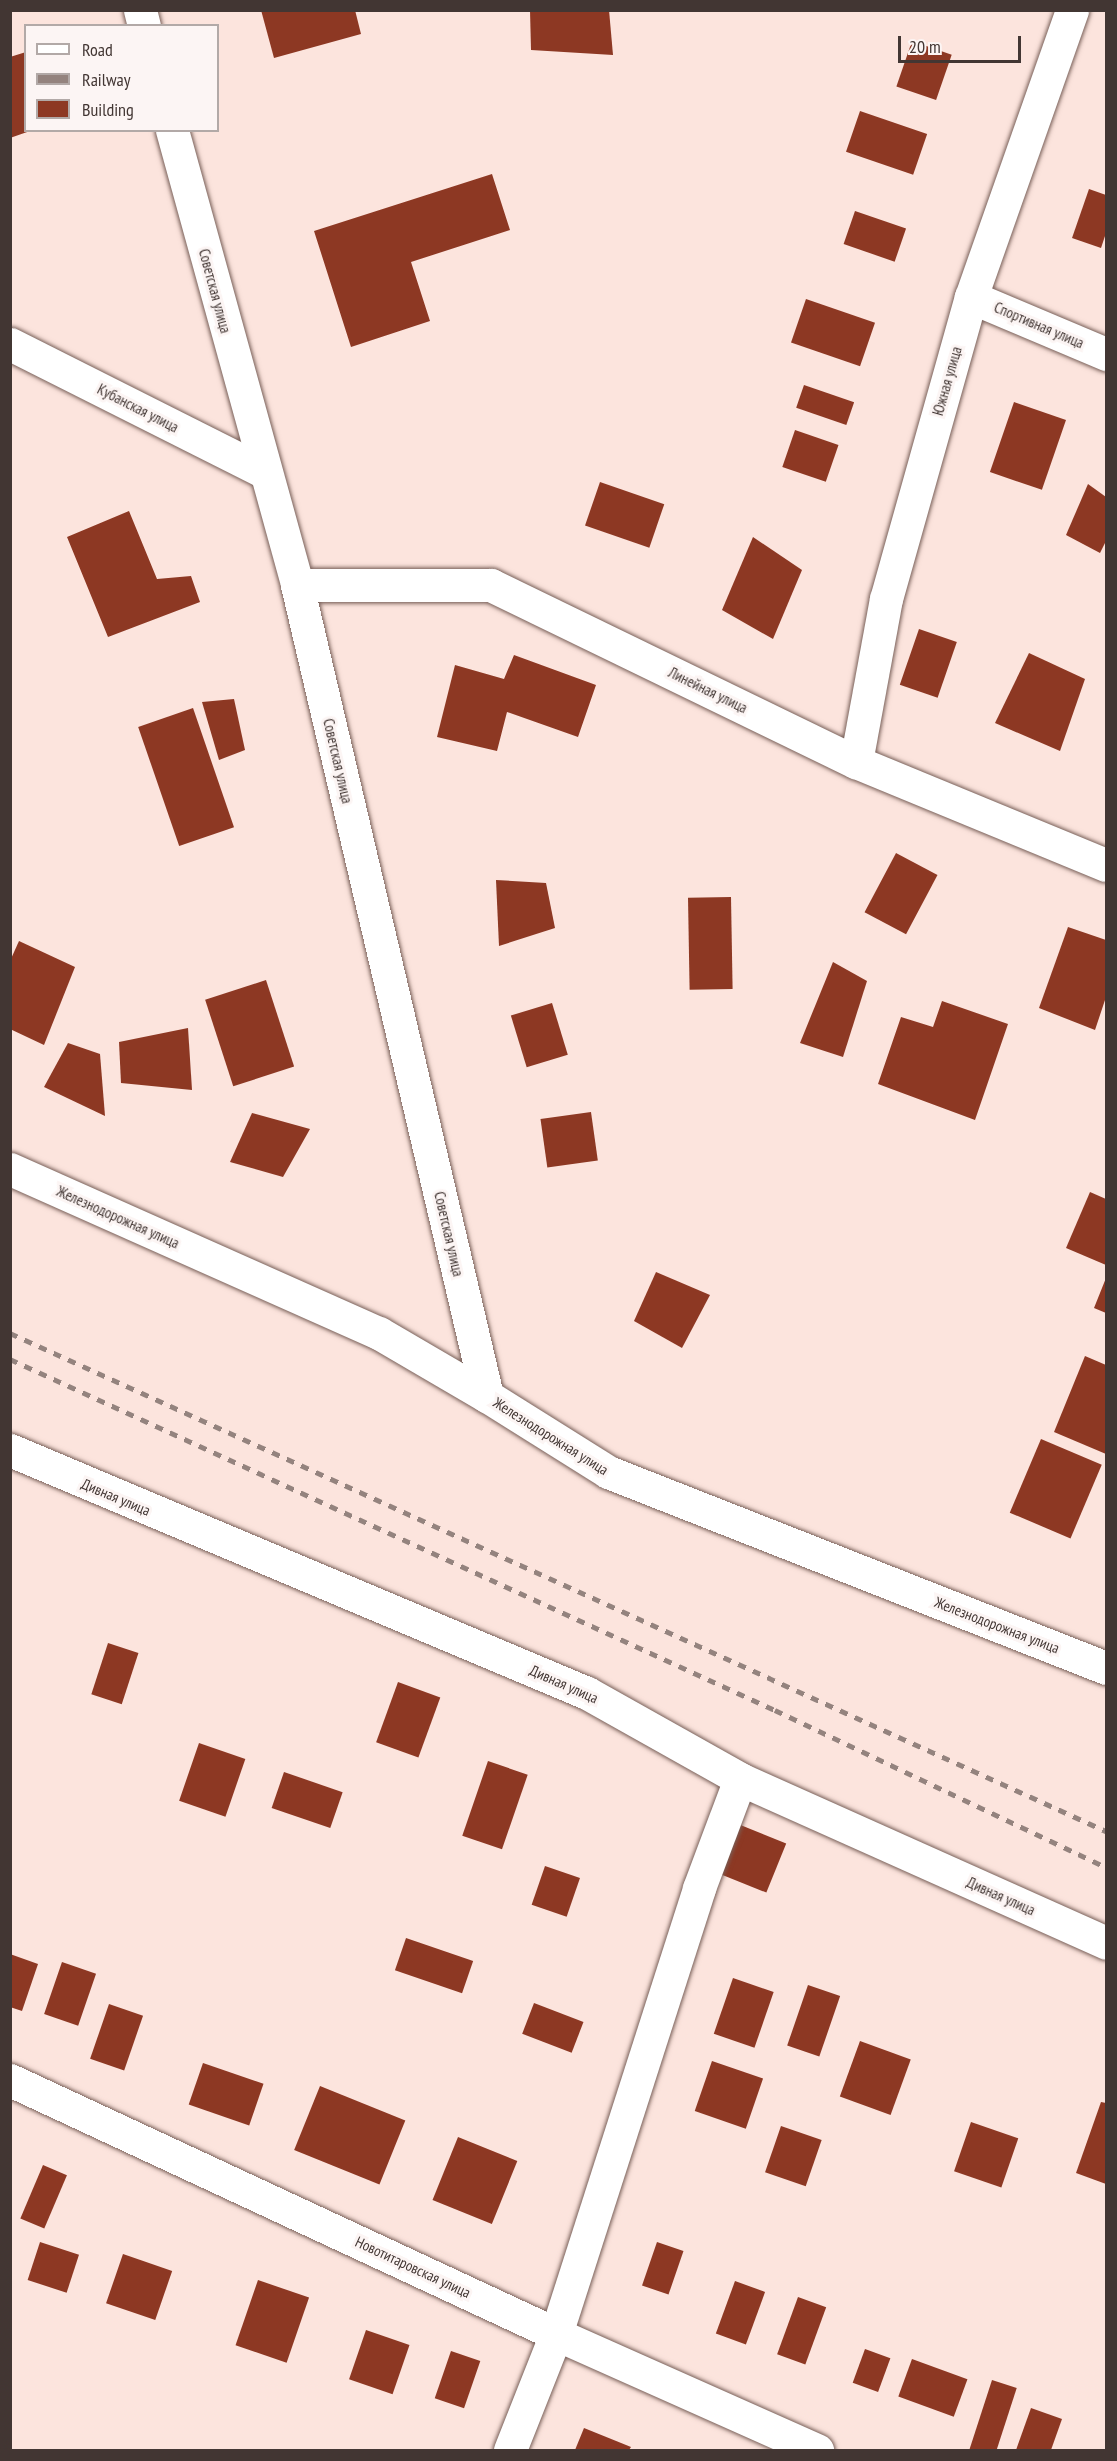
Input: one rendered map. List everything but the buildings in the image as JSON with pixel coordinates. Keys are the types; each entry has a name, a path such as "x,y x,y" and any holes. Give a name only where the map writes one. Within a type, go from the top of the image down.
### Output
{"street":[{"name":"Южная улица","path":"856,762 886,599 971,297 1072,10"},
{"name":"Советская улица","path":"173,132 264,472 297,585 487,1396"},
{"name":"Спортивная улица","path":"971,297 1107,354"},
{"name":"Кубанская улица","path":"10,344 264,472"},
{"name":"Линейная улица","path":"297,585 491,585 856,762 1107,865"},
{"name":"Железнодорожная улица","path":"10,1169 379,1334 487,1396 608,1472 1107,1668"},
{"name":"Дивная улица","path":"10,1450 587,1693 741,1779 1107,1943"},
{"path":"510,2451 556,2334 699,1888 741,1779"},
{"name":"Новотитаровская улица","path":"10,2080 556,2334 817,2451"}],"railway":[{"path":"10,1333 1106,1831"},
{"path":"10,1359 775,1710 1106,1867"}]}
